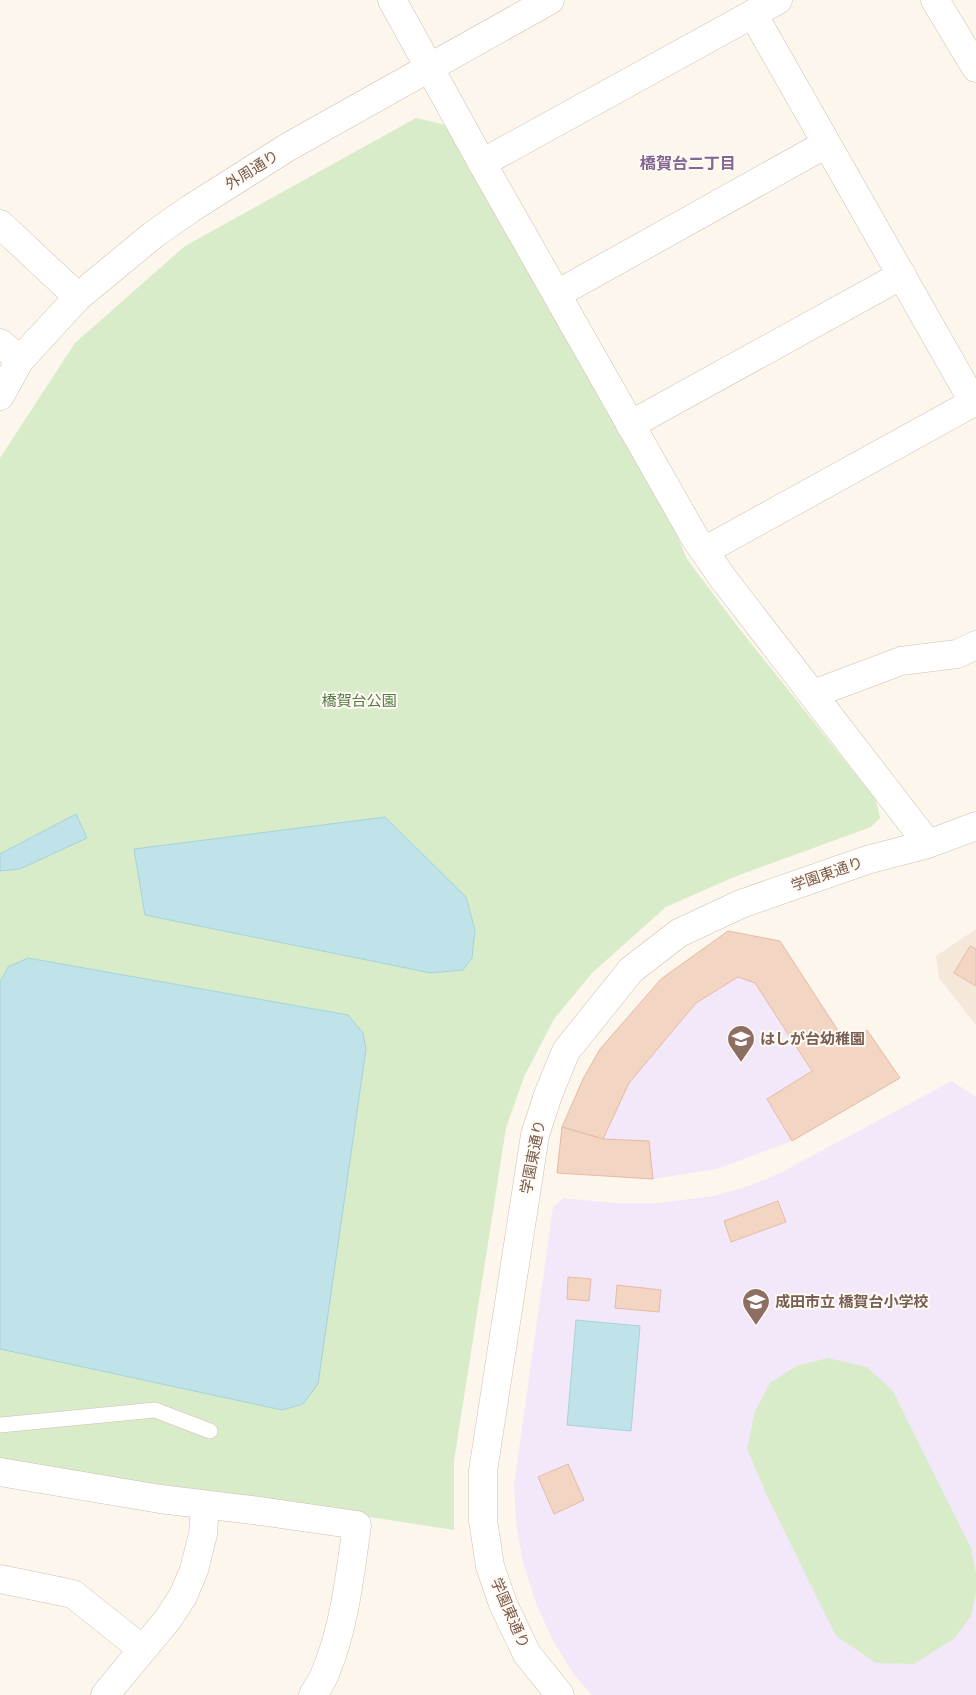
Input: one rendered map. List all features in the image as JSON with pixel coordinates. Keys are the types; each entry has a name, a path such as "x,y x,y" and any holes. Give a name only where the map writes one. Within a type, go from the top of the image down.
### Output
{"street":[{"path":"392,0 630,425 704,551 928,844"},
{"name":"外周通り","path":"0,396 10,352 153,235 190,209 288,147 550,0"},
{"path":"482,163 778,0"},
{"path":"935,0 975,63"},
{"path":"704,551 975,402 753,14"},
{"path":"557,294 826,144"},
{"path":"0,224 78,297"},
{"path":"630,425 902,275"},
{"path":"813,694 901,661 957,654 976,645"},
{"name":"学園東通り","path":"560,1695 527,1654 503,1604 490,1566 483,1520 483,1471 535,1135 548,1094 566,1052 631,970 679,933 741,904 867,860 928,844 976,826"},
{"path":"0,1472 205,1505 357,1525 350,1576 338,1635 326,1672 313,1695"},
{"path":"105,1695 168,1618 183,1596 194,1570 203,1534 205,1505"},
{"path":"0,1579 72,1594 142,1649"}],"lane":[{"path":"0,1425 154,1410 210,1431"}],"shaded area":[{"path":"976,929 976,1025 939,978 936,956"},
{"name":"はしが台幼稚園","path":"728,931 780,941 846,1042 867,1030 900,1078 792,1141 717,1169 653,1179 557,1173 562,1127 583,1079 600,1049 661,979"},
{"name":"成田市立 橋賀台小学校","path":"952,1081 976,1097 976,1695 592,1695 575,1676 552,1639 536,1603 523,1562 516,1523 514,1485 553,1207 564,1198 612,1203 658,1203 713,1196 752,1185 782,1172"}],"green space":[{"name":"橋賀台公園","path":"416,118 447,125 670,519 687,559 738,627 876,800 880,818 871,827 734,877 666,907 592,973 554,1019 524,1077 506,1128 454,1461 454,1530 0,1460 0,458 75,343 185,246"},
{"path":"828,1358 867,1367 893,1391 971,1548 976,1573 976,1592 971,1616 955,1638 914,1664 876,1663 836,1636 767,1496 747,1449 755,1411 770,1383 796,1366"}],"water":[{"path":"76,814 87,838 20,869 0,871 0,854"},
{"path":"385,817 466,897 475,930 472,958 463,970 431,973 145,915 134,849"},
{"path":"28,958 348,1015 363,1033 366,1049 318,1384 303,1404 282,1410 0,1349 0,982 8,967"},
{"path":"576,1320 640,1326 631,1431 567,1425"}],"building":[{"path":"728,931 780,941 846,1043 867,1030 900,1078 792,1141 767,1099 812,1071 755,983 738,977 696,1003 629,1083 603,1139 562,1127 583,1079 600,1049 661,979"},
{"path":"970,946 976,949 976,986 954,973"},
{"path":"562,1127 603,1139 649,1141 653,1179 557,1173"},
{"path":"778,1201 786,1222 731,1242 724,1221"},
{"path":"568,1277 591,1279 589,1301 567,1299"},
{"path":"617,1285 661,1290 659,1312 615,1308"},
{"path":"568,1464 584,1500 554,1514 538,1477"}],"place":[{"name":"はしが台幼稚園","path":"741,1063"},
{"name":"成田市立 橋賀台小学校","path":"756,1326"}],"district":[{"name":"橋賀台二丁目","path":"688,163"}]}
